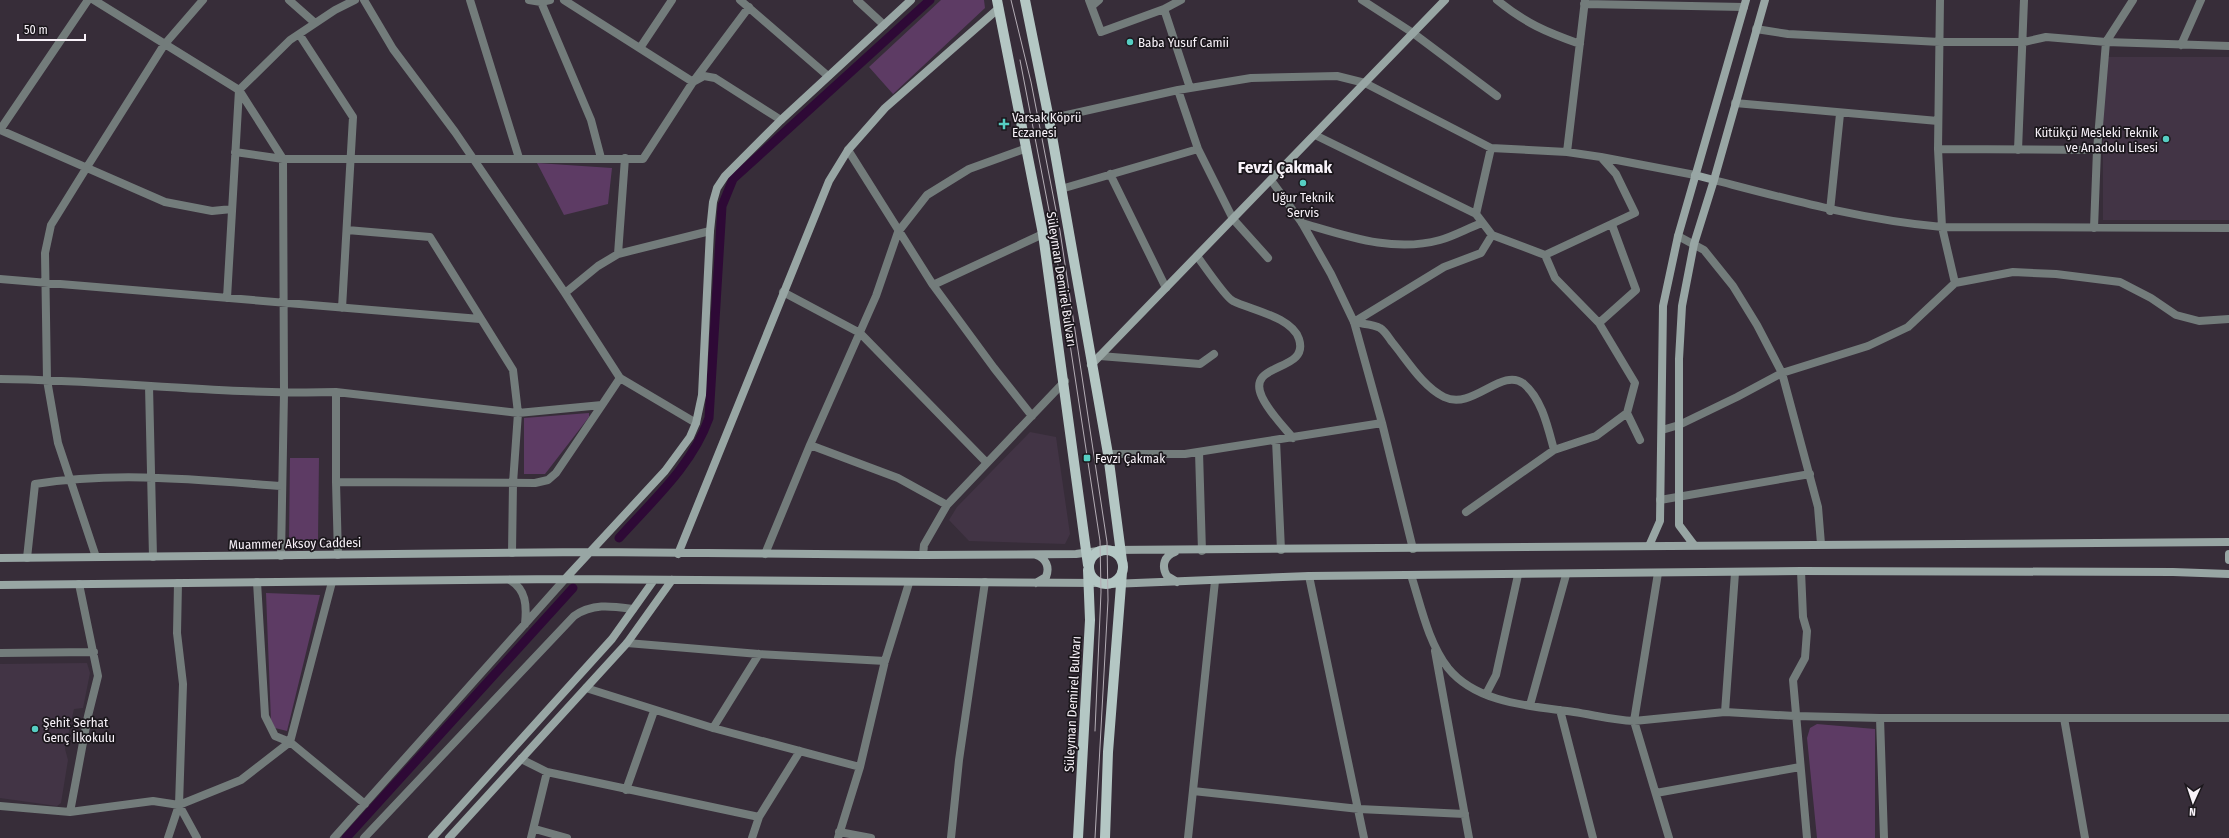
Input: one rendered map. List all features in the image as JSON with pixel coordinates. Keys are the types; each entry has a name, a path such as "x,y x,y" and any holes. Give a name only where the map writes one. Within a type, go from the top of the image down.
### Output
{"main road":[{"path":"565,579 665,471 690,437 696,423 702,395 710,231 713,202 717,188 725,176 781,120 911,0"},
{"name":"Süleyman Demirel Bulvarı","path":"1024,0 1049,119 1091,365 1108,454 1122,556"},
{"path":"1091,365 1445,0"},
{"path":"1694,545 1679,525 1679,359 1682,306 1694,244 1714,180 1765,0"},
{"path":"678,554 829,181 848,150 885,108 998,4"},
{"name":"Süleyman Demirel Bulvarı","path":"998,4 1043,234 1088,567 1094,583 1090,620 1078,838"},
{"path":"1649,546 1660,521 1663,306 1678,236 1745,4"},
{"path":"1695,175 1714,180"},
{"path":"1088,567 1090,559 1104,551 1115,552 1122,556 1180,551 1694,545 2229,542"},
{"name":"Muammer Aksoy Caddesi","path":"0,558 590,552 678,554 923,555 1087,553 1104,551"},
{"path":"1180,551 1170,554 1163,567 1167,576 1171,580 1181,582"},
{"path":"1033,584 1042,581 1046,577 1048,568 1044,559 1035,554"},
{"path":"2229,554 2229,560"},
{"path":"1105,838 1108,752 1122,583 1122,556"},
{"path":"0,585 565,579 1111,584 1215,581 1309,576 1518,576 1801,571 2173,572 2229,574"},
{"path":"1111,584 1116,582 1122,572"},
{"path":"432,838 612,639 654,580"},
{"path":"449,838 627,643 672,580"}],"street":[{"path":"88,0 0,130 165,202 212,212 232,209"},
{"path":"94,0 164,45 239,90 282,159 284,393 281,556"},
{"path":"96,558 58,444 46,380 45,253 51,225 87,167 164,45 203,0"},
{"path":"289,0 316,23"},
{"path":"227,298 239,90 290,40 355,0"},
{"path":"364,0 393,49 455,132 620,378 696,423"},
{"path":"470,0 519,158"},
{"path":"529,0 541,2 550,0"},
{"path":"564,0 693,82"},
{"path":"640,48 672,0"},
{"path":"740,0 828,76"},
{"path":"856,0 884,25"},
{"path":"1099,0 1091,3 1101,32 1164,9 1181,0"},
{"path":"1362,0 1413,33 1497,96"},
{"path":"1497,0 1518,18 1546,33 1580,44"},
{"path":"1940,0 1938,150 1942,227 1955,283"},
{"path":"2018,150 2024,42 2024,0"},
{"path":"2094,228 2097,150 2106,42 2133,0"},
{"path":"2181,45 2200,0"},
{"path":"541,2 591,120 601,158"},
{"path":"1567,152 1585,2 1745,4"},
{"path":"235,152 282,159 643,159 693,82 749,7"},
{"path":"1164,9 1190,88"},
{"path":"1756,29 1788,34 1940,42 2024,42 2046,37 2106,42 2229,46"},
{"path":"299,34 354,117 342,308"},
{"path":"693,82 704,76 715,78 781,120"},
{"path":"1049,119 1178,90 1251,78 1337,76 1365,83 1491,148 1567,152 1695,175"},
{"path":"1178,90 1198,149 1233,219 1268,258"},
{"path":"1735,103 1840,114 1938,121"},
{"path":"1830,211 1840,114"},
{"path":"1315,135 1476,214 1492,235 1545,255 1635,213 1616,174 1601,157"},
{"path":"765,554 810,445 876,296 898,232 927,195 969,169 1027,148"},
{"path":"1476,214 1491,148"},
{"path":"1061,189 1198,149"},
{"path":"848,150 898,232 933,285 994,368 1032,416"},
{"path":"1938,150 2097,150"},
{"path":"618,254 625,158"},
{"path":"1110,174 1166,288"},
{"path":"1272,180 1302,223 1331,274 1354,322 1382,423 1413,549"},
{"path":"1714,180 1830,211 1895,223 1942,227 2229,228"},
{"path":"1302,223 1352,238 1385,244 1413,244 1440,240 1482,223"},
{"path":"1599,323 1636,290 1612,225"},
{"path":"347,230 430,237 437,245 480,319 513,370 518,413 513,483 512,553"},
{"path":"564,293 598,266 618,254 710,231"},
{"path":"933,285 1043,234"},
{"path":"1354,322 1444,267 1481,253 1492,235"},
{"path":"1678,236 1704,250 1733,286 1757,325 1782,373 1818,508 1820,544"},
{"path":"1466,512 1554,450 1596,436 1627,413 1635,383 1599,323 1555,278 1545,255"},
{"path":"1197,256 1231,301 1247,305 1294,329 1299,340 1298,353 1290,363 1267,372 1260,383 1261,396 1272,414 1293,438"},
{"path":"1662,430 1679,425 1782,373 1868,346 1908,327 1955,283 2013,272 2056,274 2120,282 2150,298 2176,315 2199,321 2229,319"},
{"path":"0,279 45,285 284,302 480,319"},
{"path":"783,292 860,333 986,462"},
{"path":"1354,322 1381,328 1430,387 1445,398 1469,399 1498,382 1512,380 1523,383 1530,390 1546,420 1554,450"},
{"path":"1100,356 1200,364 1214,354"},
{"path":"336,482 535,483 548,480 556,473 620,378"},
{"path":"0,379 46,380 284,393 336,392 518,413 602,406"},
{"path":"923,555 924,545 947,505 1064,381"},
{"path":"149,386 153,557"},
{"path":"336,392 338,555"},
{"path":"1627,413 1640,440"},
{"path":"1108,454 1185,454 1382,423"},
{"path":"1276,440 1281,550"},
{"path":"810,445 898,478 947,505"},
{"path":"1199,452 1202,551"},
{"path":"1660,500 1810,474"},
{"path":"27,558 35,484 70,478 151,476 282,486"},
{"path":"1801,571 1804,617 1807,632 1805,658 1793,680 1806,838"},
{"path":"1658,573 1634,721 1669,838"},
{"path":"1725,712 1735,573"},
{"path":"1411,575 1434,647 1469,838"},
{"path":"1530,705 1566,575"},
{"path":"1309,576 1364,838"},
{"path":"1486,694 1496,675 1518,576"},
{"path":"334,838 565,579"},
{"path":"510,580 520,588 525,597 525,624"},
{"path":"1188,838 1215,581"},
{"path":"257,582 265,716 275,736 290,742 364,804"},
{"path":"0,806 70,812 153,801 179,805 241,780 290,742 332,582"},
{"path":"951,838 959,760 985,582"},
{"path":"168,838 179,805 183,684 177,633 178,583"},
{"path":"871,838 838,835 860,767 885,661 909,583"},
{"path":"70,812 88,716 98,676 79,584"},
{"path":"364,838 574,616 586,609 599,606 633,609"},
{"path":"627,643 759,654 885,661"},
{"path":"1434,647 1449,668 1466,684 1486,694 1509,702 1634,721 1725,712 1795,716 1880,718 2229,718"},
{"path":"0,653 94,652"},
{"path":"713,728 759,654"},
{"path":"586,688 654,711 860,767"},
{"path":"1560,710 1593,838"},
{"path":"626,790 654,711"},
{"path":"1880,718 1884,838"},
{"path":"2064,718 2085,838"},
{"path":"752,838 758,817 800,751"},
{"path":"521,759 547,772 758,817"},
{"path":"1656,793 1800,767"},
{"path":"532,838 547,772"},
{"path":"1193,791 1359,809 1465,814"},
{"path":"179,805 197,838"},
{"path":"535,829 567,838"}],"shaded area":[{"path":"941,0 984,0 985,8 893,94 869,67"},
{"name":"Kütükçü Mesleki Teknik ve Anadolu Lisesi","path":"2103,57 2229,57 2229,220 2103,220"},
{"path":"537,163 612,168 608,204 564,215"},
{"path":"589,413 589,417 545,474 524,474 524,418"},
{"path":"1030,432 1056,437 1070,534 1065,544 969,541 949,520 957,507"},
{"path":"290,458 319,458 318,540 289,540"},
{"path":"266,593 320,595 287,731 275,728 271,721"},
{"name":"Şehit Serhat Genç İlkokulu","path":"87,663 90,673 83,708 74,709 65,749 68,760 61,803 57,806 0,798 0,664"},
{"path":"1817,724 1875,729 1875,838 1817,838 1807,738 1810,728"}],"waterway":[{"path":"619,538 658,496 682,467 693,452 709,418 722,206 733,179 930,0"},
{"path":"346,838 573,588"}],"tram line":[{"path":"1011,0 1031,82 1060,231 1107,542 1108,600 1095,838"},
{"path":"1020,60 1052,226 1100,541 1101,592 1095,731"}],"place":[{"name":"Baba Yusuf Camii","path":"1130,42"},
{"name":"Varsak Köprü Eczanesi","path":"1004,124"},
{"name":"Kütükçü Mesleki Teknik ve Anadolu Lisesi","path":"2166,139"},
{"name":"Uğur Teknik Servis","path":"1303,183"},
{"name":"Fevzi Çakmak","path":"1087,458"},
{"name":"Şehit Serhat Genç İlkokulu","path":"35,729"}],"district":[{"name":"Fevzi Çakmak","path":"1285,167"}]}
